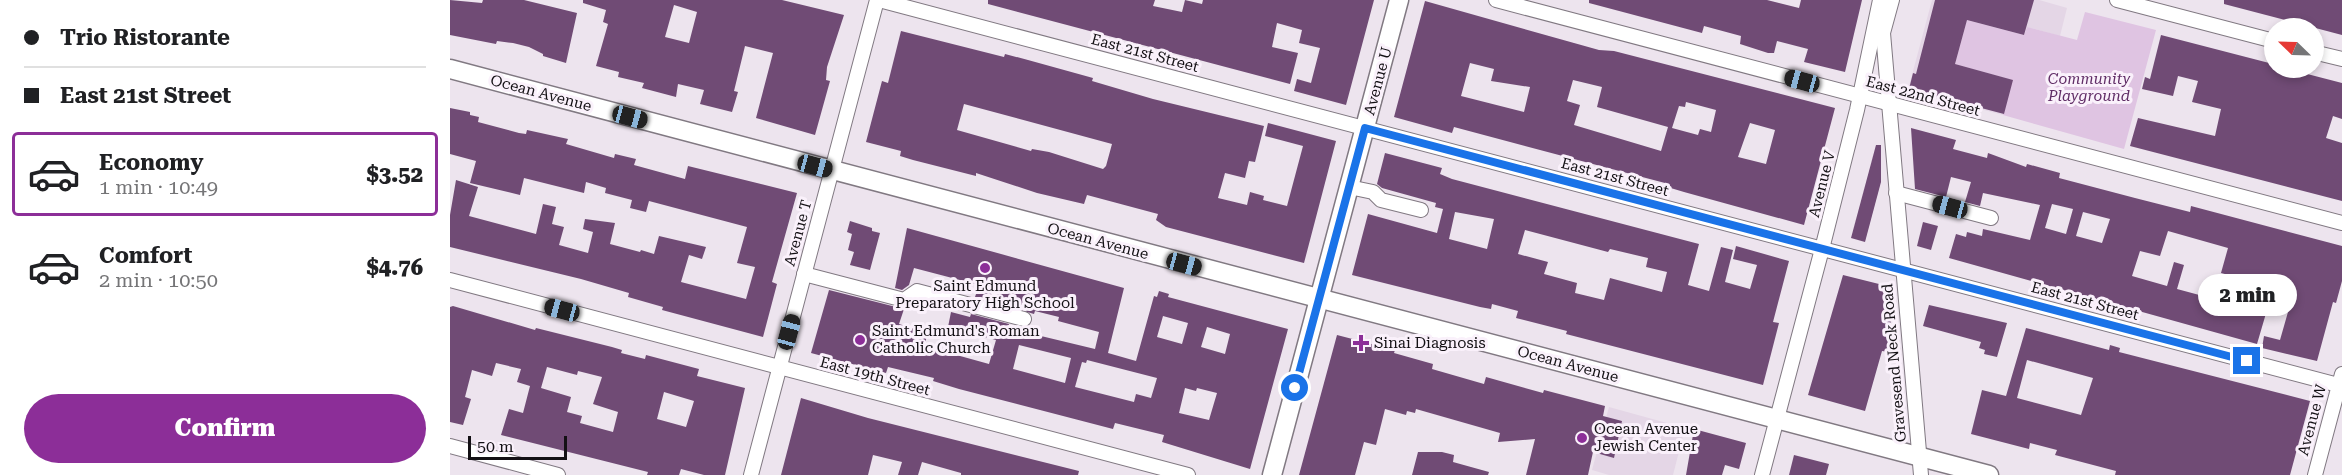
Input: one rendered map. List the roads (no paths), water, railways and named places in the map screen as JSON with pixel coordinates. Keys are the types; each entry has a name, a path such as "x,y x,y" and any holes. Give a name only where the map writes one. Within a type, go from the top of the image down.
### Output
{"main road":[{"name":"Avenue U","path":"1272,475 1399,0"},
{"name":"Ocean Avenue","path":"450,69 1989,475"}],"street":[{"name":"East 21st Street","path":"878,0 1902,270 2341,382"},
{"name":"Avenue T","path":"751,475 878,0"},
{"name":"East 22nd Street","path":"1496,0 2342,223"},
{"path":"2117,0 2264,38"},
{"name":"Avenue V","path":"1762,475 1884,1"},
{"name":"Avenue V","path":"1883,33 1884,1"},
{"name":"Gravesend Neck Road","path":"1883,33 1891,104 1902,270 1921,475"},
{"path":"2324,55 2342,59"},
{"path":"1349,187 1373,192 1381,200 1421,210"},
{"path":"1896,193 1991,218"},
{"path":"804,274 904,300 917,291 1024,319"},
{"name":"East 19th Street","path":"450,280 1188,475"},
{"name":"Avenue W","path":"2315,475 2341,382"},
{"path":"450,446 558,475"}],"place":[{"name":"Saint Edmund Preparatory High School","path":"985,268"},
{"name":"Saint Edmund's Roman Catholic Church","path":"860,340"},
{"name":"Sinai Diagnosis","path":"1361,343"},
{"name":"Ocean Avenue Jewish Center","path":"1582,438"}],"park label":[{"name":"Community Playground","path":"2089,88"}]}
